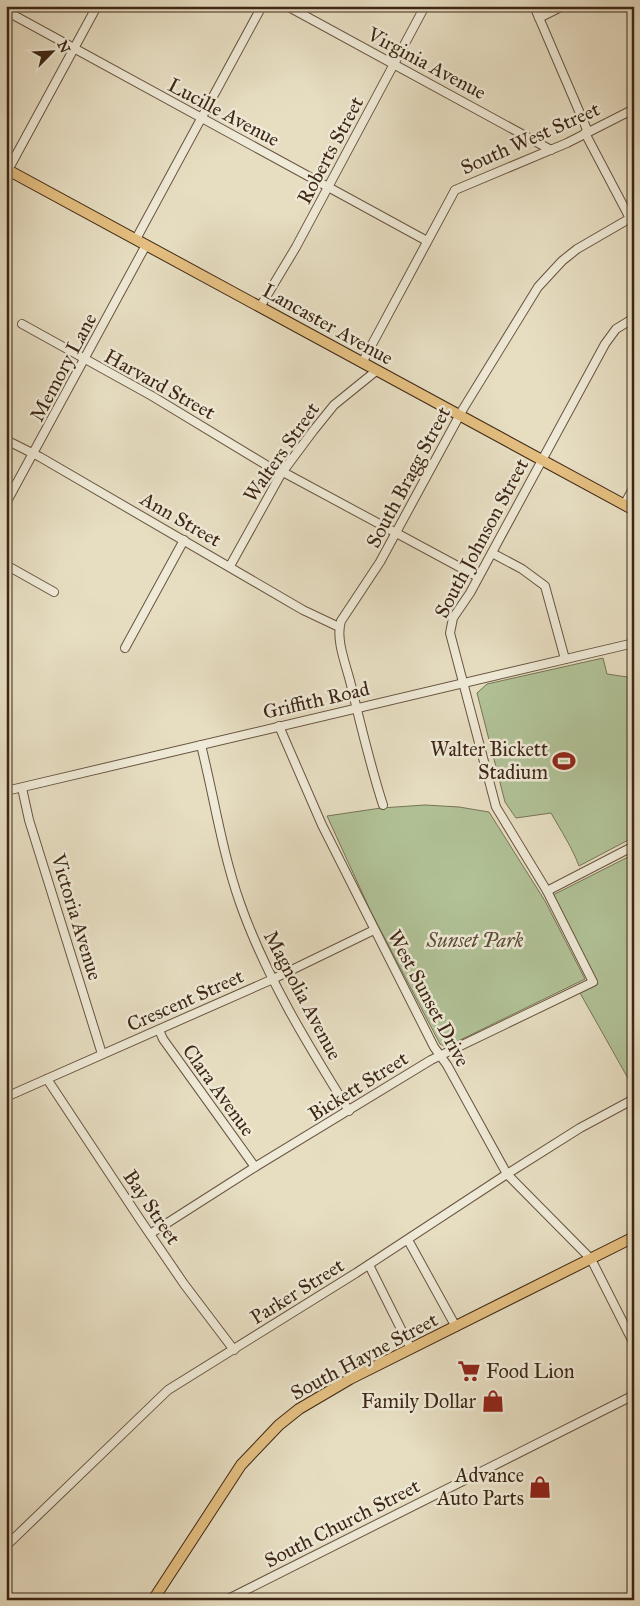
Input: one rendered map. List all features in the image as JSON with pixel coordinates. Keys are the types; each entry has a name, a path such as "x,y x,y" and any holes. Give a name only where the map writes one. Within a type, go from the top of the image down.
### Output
{"main road":[{"name":"Lancaster Avenue","path":"7,169 629,508"},
{"name":"South Hayne Street","path":"154,1600 231,1479 259,1444 279,1424 330,1389 634,1237"}],"street":[{"path":"7,169 97,6"},
{"path":"136,240 262,6"},
{"name":"Virginia Avenue","path":"288,6 551,150"},
{"name":"Roberts Street","path":"260,306 296,247 425,6"},
{"path":"534,6 587,133 632,220"},
{"path":"539,18 563,6"},
{"name":"Lucille Avenue","path":"6,11 427,241"},
{"name":"South West Street","path":"362,363 455,190 551,150 634,109"},
{"name":"South Bragg Street","path":"339,627 346,611 380,562 396,534 459,416 538,287 562,261 577,249 632,220"},
{"name":"Memory Lane","path":"6,503 85,361 146,245"},
{"name":"South Johnson Street","path":"593,982 547,891 496,807 462,682 450,633 450,625 452,618 492,553 605,344 616,329 634,318"},
{"name":"Harvard Street","path":"22,324 85,361 152,396 282,473 478,577"},
{"name":"Walters Street","path":"230,566 282,473 334,405 376,371"},
{"name":"Ann Street","path":"6,440 34,454 230,566 303,610 339,627"},
{"path":"629,508 634,487"},
{"path":"125,648 184,540"},
{"path":"492,553 522,569 545,586 565,659"},
{"path":"6,565 54,592"},
{"path":"339,627 365,747 383,805"},
{"name":"Griffith Road","path":"6,791 634,643"},
{"name":"West Sunset Drive","path":"279,726 322,825 374,930 440,1056 507,1174 591,1259 634,1344"},
{"name":"Magnolia Avenue","path":"201,745 232,876 247,921 273,979 349,1111"},
{"name":"Victoria Avenue","path":"22,788 30,820 102,1054"},
{"path":"547,891 634,846"},
{"name":"Crescent Street","path":"6,1097 273,979 374,930"},
{"name":"Bickett Street","path":"150,1234 255,1167 440,1056 593,982"},
{"name":"Clara Avenue","path":"159,1030 168,1047 255,1167"},
{"name":"Bay Street","path":"47,1079 184,1284 234,1350"},
{"name":"Parker Street","path":"6,1546 168,1390 369,1265 580,1128 634,1099"},
{"path":"408,1240 456,1327"},
{"path":"369,1265 411,1349"},
{"name":"South Church Street","path":"226,1600 634,1395"}],"green space":[{"name":"Walter Bickett Stadium","path":"603,658 607,674 634,678 634,837 579,866 551,813 516,818 505,802 477,693 487,684"},
{"name":"Sunset Park","path":"425,805 459,807 489,812 545,901 585,979 446,1047 440,1044 371,912 327,816 381,808"},
{"path":"634,854 634,1089 580,993 598,984 553,895"}],"waterway":[{"path":"6,965 9,984 6,1005"}],"place":[{"name":"Walter Bickett Stadium","path":"564,761"},
{"name":"Food Lion","path":"469,1371"},
{"name":"Family Dollar","path":"493,1401"},
{"name":"Advance Auto Parts","path":"540,1487"}]}
